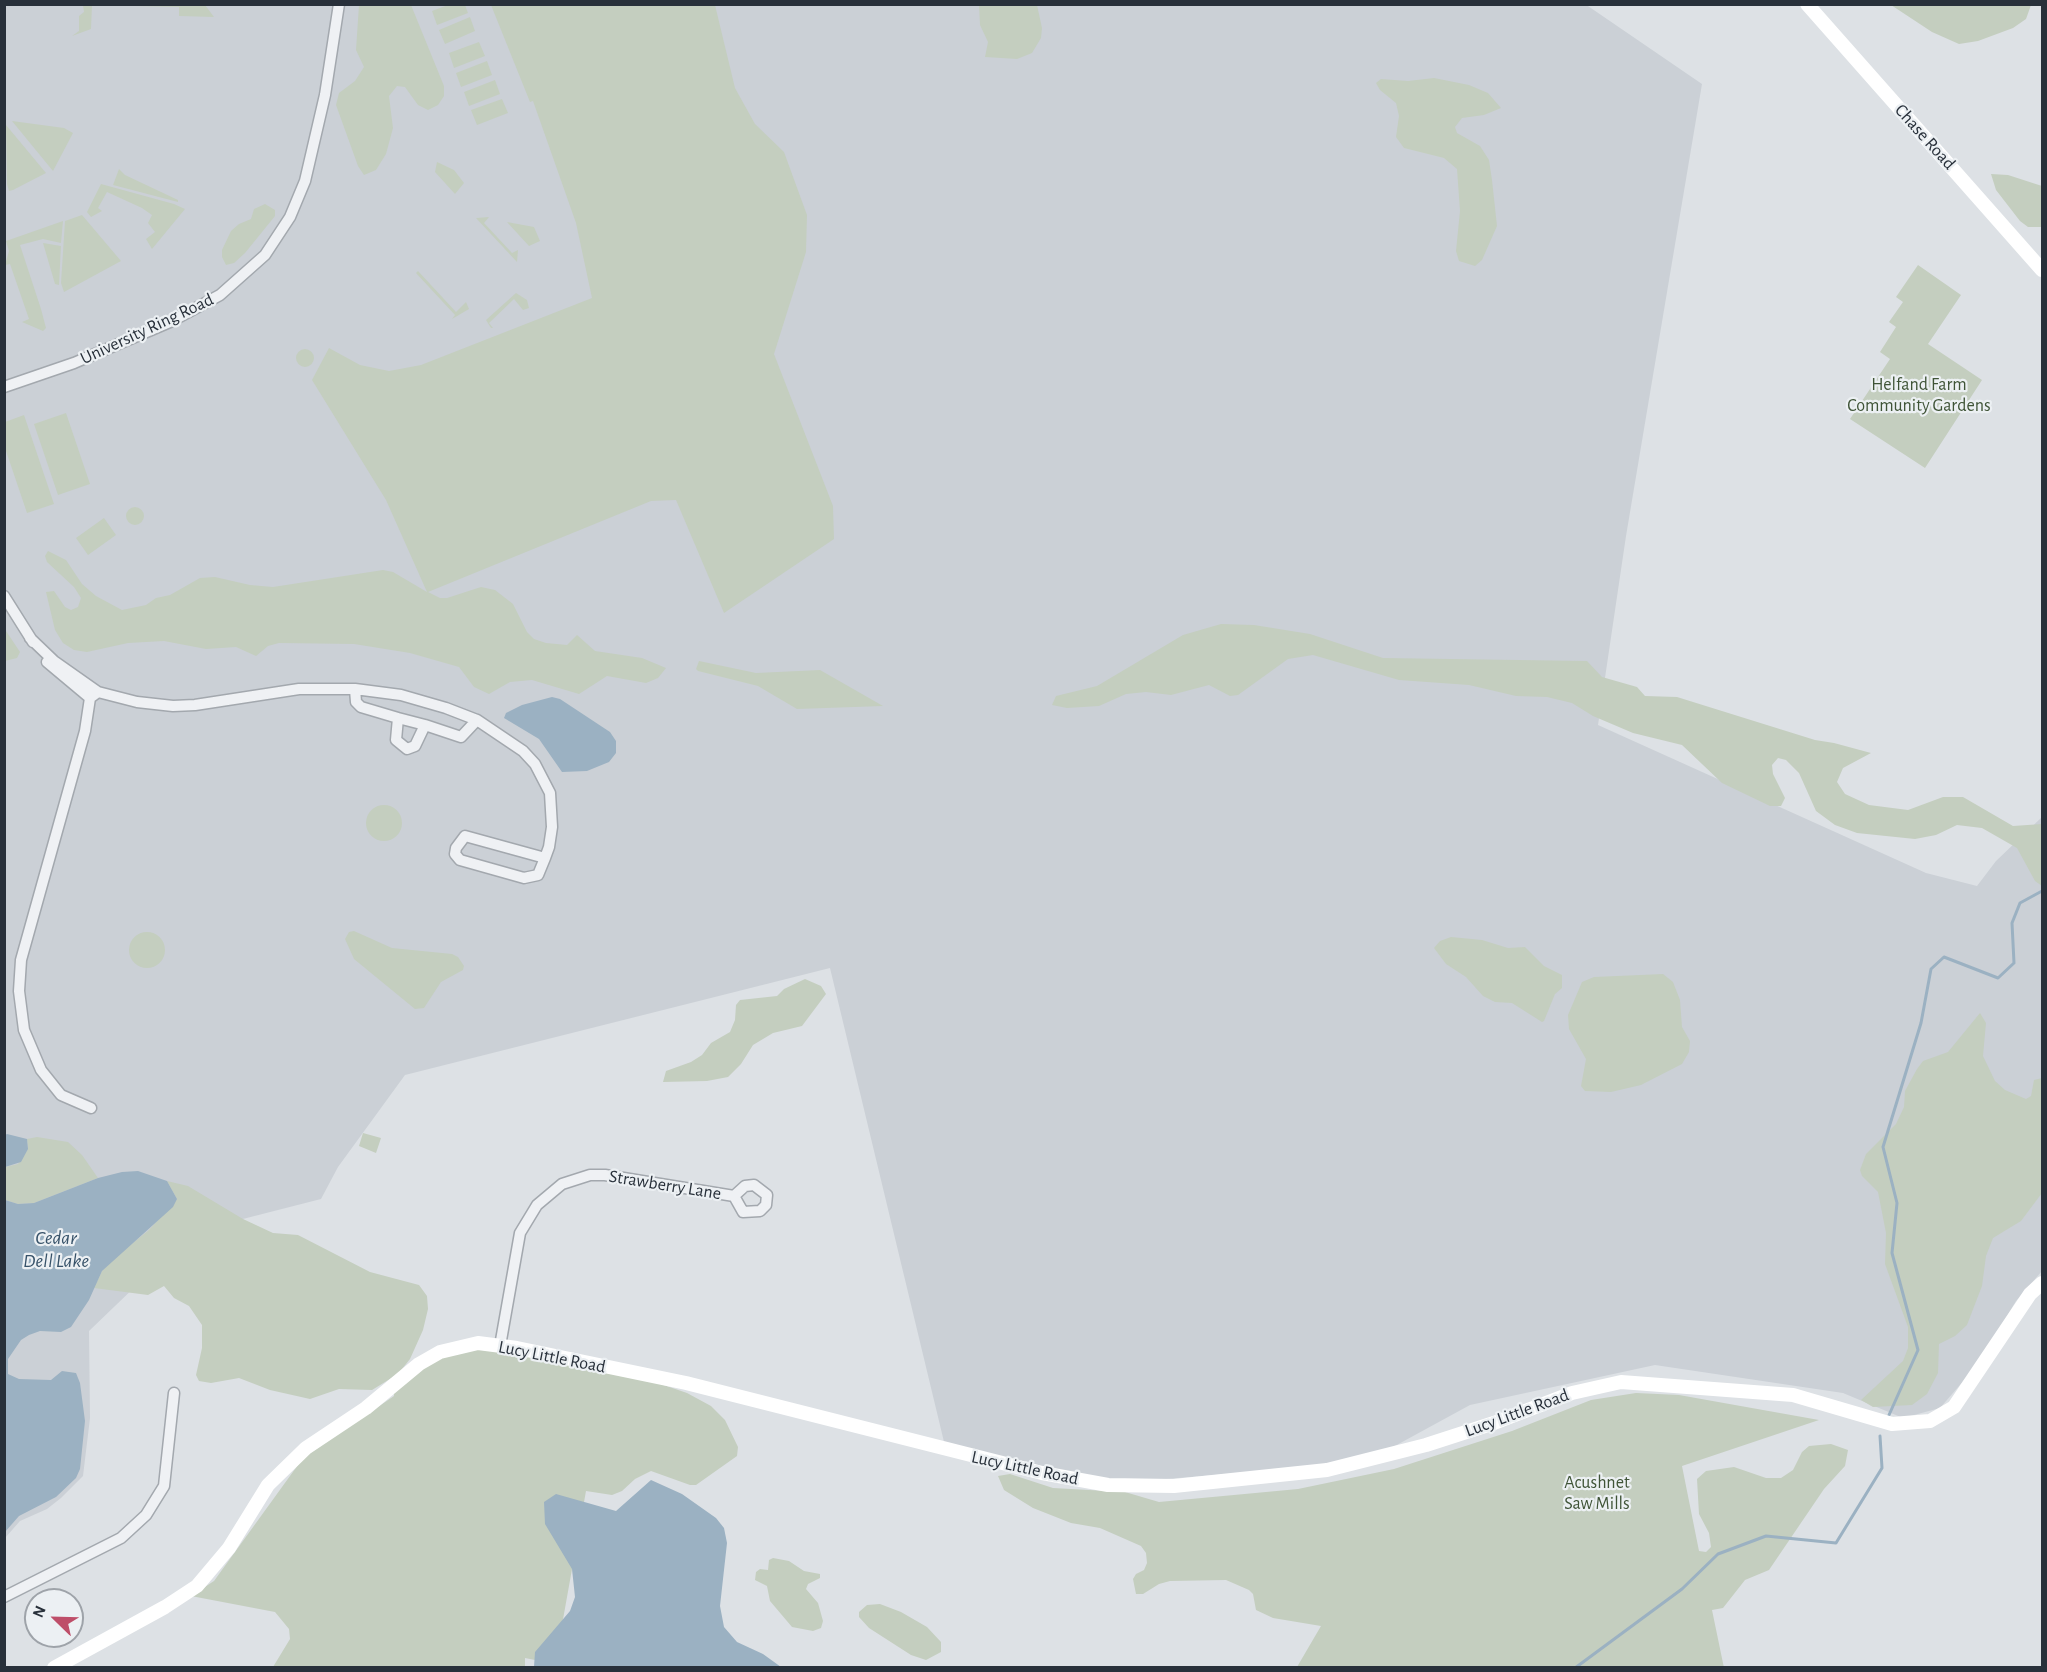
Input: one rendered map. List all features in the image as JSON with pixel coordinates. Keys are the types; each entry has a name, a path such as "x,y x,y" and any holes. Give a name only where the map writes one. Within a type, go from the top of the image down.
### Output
{"street":[{"name":"University Ring Road","path":"4,387 86,358 200,307 235,284 265,255 290,217 305,181 325,95 339,4"},
{"name":"Chase Road","path":"1807,4 2043,270"},
{"path":"4,596 50,665 94,695 173,706 299,689 355,689 401,695 477,720 523,751 544,778 553,810 552,827 545,858 538,875 524,878 468,863 460,860 455,854 460,840 465,836 472,836 545,858"},
{"path":"355,689 356,702 361,707 461,737 477,720"},
{"path":"91,1108 61,1095 45,1077 31,1052 24,1030 19,991 21,960 94,695"},
{"path":"398,718 396,740 407,749 415,746 425,725"},
{"name":"Strawberry Lane","path":"500,1346 520,1233 537,1205 562,1184 590,1175 605,1175 734,1196"},
{"name":"Lucy Little Road","path":"54,1668 165,1607 197,1586 229,1548 268,1485 306,1448 366,1408 419,1365 440,1352 478,1343 686,1383 1042,1473 1108,1485 1174,1486 1327,1470 1426,1445 1494,1423 1572,1393 1621,1382 1793,1395 1892,1424 1930,1420 1954,1407 2030,1294 2043,1283"},
{"path":"4,1597 121,1538 146,1515 164,1486 174,1393"}],"shaded area":[{"path":"1585,4 1702,84 1626,536 1598,725 1926,873 1977,886 1996,861 2042,817 2042,1271 2016,1301 1978,1364 1940,1408 1903,1418 1843,1393 1655,1365 1470,1405 1393,1447 1332,1463 1129,1482 1036,1467 945,1446 830,968 405,1075 338,1167 321,1199 192,1232 89,1331 90,1418 83,1476 47,1509 20,1521 5,1538 5,5"}],"green space":[{"path":"83,5 92,5 91,29 72,36 79,31 79,16 84,12"},
{"path":"92,5 205,5 214,17 179,16 179,7"},
{"path":"359,5 411,5 444,86 444,96 438,105 428,110 418,105 405,87 397,86 389,96 393,128 386,154 376,170 364,175 358,166 336,105 339,93 355,81 364,67 356,50"},
{"path":"448,5 465,5 468,13 437,25 432,11"},
{"path":"491,5 715,5 735,88 755,124 784,152 807,215 806,252 774,354 833,506 834,539 724,613 676,500 651,501 428,592 440,598 447,598 481,587 495,590 513,604 527,632 534,639 567,645 577,635 595,651 642,658 666,668 658,678 646,683 607,676 579,694 532,680 510,682 489,694 474,687 459,667 410,653 354,644 279,643 268,646 256,656 236,647 206,649 164,641 128,643 87,652 74,650 63,643 55,630 46,592 54,591 65,607 71,610 78,607 81,598 74,587 47,562 45,556 48,551 66,560 82,584 96,596 122,610 146,605 200,578 215,577 250,585 273,587 383,570 393,572 427,592 386,500 312,380 329,348 360,365 389,371 421,365 592,298 576,223 533,101 530,102"},
{"path":"979,5 1037,5 1042,28 1041,38 1032,53 1017,59 985,57 988,42 980,25"},
{"path":"1891,5 2031,5 2026,19 2013,28 1978,41 1959,44 1932,32"},
{"path":"470,17 475,31 445,44 439,30"},
{"path":"479,42 485,56 454,68 449,53"},
{"path":"487,61 492,75 461,87 456,73"},
{"path":"1434,78 1469,85 1488,93 1501,108 1484,115 1462,118 1455,127 1457,133 1480,146 1489,160 1492,180 1497,226 1482,260 1475,266 1459,261 1456,251 1460,211 1457,169 1444,158 1404,148 1396,137 1399,116 1396,103 1380,90 1376,83 1381,79 1408,81"},
{"path":"495,80 500,94 469,106 464,92"},
{"path":"502,99 508,113 477,125 471,110"},
{"path":"12,121 64,128 73,133 53,171"},
{"path":"6,125 46,173 9,191 7,184"},
{"path":"437,162 454,170 464,183 455,194 435,172"},
{"path":"119,169 125,175 178,202 113,185"},
{"path":"1991,174 2008,175 2042,186 2042,227 2028,227 2020,221 1996,190"},
{"path":"101,184 185,209 152,249 146,239 155,232 148,223 152,215 142,208 107,192 98,208 102,211 91,217 87,212"},
{"path":"265,204 275,210 275,216 245,253 234,263 226,265 222,257 222,250 231,231 239,224 251,219 254,209"},
{"path":"82,215 121,261 64,292 61,283 65,221"},
{"path":"489,217 484,223 512,253 518,250 517,262 476,218"},
{"path":"63,221 61,243 43,239 20,245 41,309 46,328 43,331 22,322 29,319 10,264 5,265 9,251 6,241"},
{"path":"507,222 534,227 540,241 529,246"},
{"path":"43,243 61,246 59,285 55,284"},
{"name":"Helfand Farm Community Gardens","path":"1918,265 1961,295 1928,344 1982,380 1925,468 1850,419 1890,359 1880,352 1896,327 1889,322 1903,302 1896,297"},
{"path":"418,271 456,312 466,302 469,309 452,319 455,315 416,273"},
{"path":"516,293 527,300 529,308 523,310 514,299 489,323 493,328 491,328 486,320"},
{"path":"305,349 311,352 314,358 311,364 305,367 299,364 296,358 299,352"},
{"path":"66,413 90,484 58,495 34,424"},
{"path":"24,415 54,504 27,513 4,445 5,422"},
{"path":"135,507 141,510 144,516 141,522 135,525 129,522 126,516 129,510"},
{"path":"104,518 116,535 88,555 76,538"},
{"path":"1221,624 1254,625 1310,634 1383,658 1587,661 1602,677 1637,687 1645,696 1677,697 1815,740 1871,753 1843,768 1837,782 1845,794 1869,805 1908,810 1943,797 1963,797 2013,826 2042,824 2042,886 2035,881 2017,848 1982,828 1957,825 1936,835 1915,839 1857,833 1835,825 1816,811 1799,773 1786,760 1778,758 1772,765 1773,774 1785,798 1781,806 1770,806 1722,783 1682,745 1633,733 1593,716 1572,703 1547,697 1516,696 1469,685 1399,680 1313,655 1288,659 1238,695 1230,696 1209,685 1171,695 1146,692 1126,694 1099,706 1067,708 1052,705 1056,696 1097,686 1183,635"},
{"path":"4,628 20,652 17,658 5,661"},
{"path":"699,661 756,673 820,670 883,706 797,709 758,686 698,671 696,669"},
{"path":"384,805 397,810 402,823 397,836 384,841 371,836 366,823 371,810"},
{"path":"354,931 392,948 452,954 458,957 464,966 463,970 441,982 424,1008 415,1009 354,959 345,939 349,932"},
{"path":"147,932 160,937 165,950 160,963 147,968 134,963 129,950 134,937"},
{"path":"1451,937 1482,940 1508,948 1525,947 1544,966 1562,975 1562,988 1555,994 1544,1021 1542,1022 1512,1003 1495,1002 1483,996 1466,977 1446,964 1434,948 1440,941"},
{"path":"1663,974 1673,982 1680,1000 1682,1027 1690,1041 1689,1052 1682,1064 1641,1085 1611,1092 1585,1091 1581,1086 1586,1059 1569,1029 1568,1015 1582,982 1594,977"},
{"path":"805,979 821,986 826,994 802,1026 773,1033 753,1045 741,1064 728,1077 707,1081 663,1082 666,1071 691,1062 702,1055 711,1043 730,1032 735,1020 736,1005 740,1000 777,996 784,989"},
{"path":"1980,1013 1986,1023 1983,1056 1995,1081 2005,1090 2026,1099 2031,1096 2034,1080 2042,1078 2042,1193 2021,1221 1993,1238 1986,1256 1982,1286 1967,1325 1955,1336 1939,1344 1938,1373 1927,1394 1912,1405 1873,1407 1861,1400 1903,1361 1908,1348 1908,1327 1885,1264 1886,1233 1878,1192 1862,1176 1860,1170 1866,1154 1896,1124 1904,1107 1905,1091 1923,1061 1948,1052"},
{"path":"363,1133 381,1138 376,1153 359,1146"},
{"path":"37,1137 68,1142 82,1155 98,1178 34,1203 18,1204 5,1200 5,1167 18,1164 28,1149 27,1139"},
{"path":"167,1181 188,1186 243,1219 273,1233 298,1235 370,1272 419,1285 427,1296 428,1309 423,1330 410,1359 398,1374 372,1390 339,1389 310,1399 270,1390 239,1378 211,1383 199,1381 196,1375 202,1348 202,1325 189,1306 174,1298 164,1286 148,1295 94,1288 102,1271 114,1258 149,1230 177,1199"},
{"path":"472,1346 649,1380 687,1393 711,1406 725,1420 738,1447 737,1456 696,1485 651,1471 635,1479 622,1491 612,1495 586,1491 555,1664 525,1658 525,1668 273,1667 290,1639 289,1629 275,1612 191,1596 214,1581 303,1458 394,1396 394,1392 428,1359"},
{"name":"Acushnet Saw Mills","path":"1636,1393 1679,1395 1819,1420 1682,1466 1699,1551 1706,1552 1711,1547 1709,1533 1699,1514 1697,1479 1706,1471 1734,1467 1766,1478 1781,1478 1793,1470 1802,1452 1809,1446 1831,1444 1848,1450 1845,1466 1824,1489 1769,1570 1745,1580 1723,1608 1712,1610 1724,1668 1297,1667 1321,1626 1273,1618 1256,1610 1253,1594 1249,1590 1226,1580 1170,1581 1159,1584 1143,1594 1136,1594 1133,1579 1136,1574 1144,1570 1147,1563 1146,1553 1141,1546 1100,1528 1071,1523 1033,1508 1004,1490 998,1476 1010,1474 1053,1488 1125,1492 1159,1502 1298,1489 1394,1469 1512,1431 1591,1400"},
{"path":"773,1558 789,1561 804,1571 820,1574 820,1578 808,1584 806,1589 818,1603 823,1621 821,1628 813,1631 792,1627 770,1601 767,1586 755,1580 756,1572 760,1569 768,1570 769,1560"},
{"path":"880,1604 901,1612 927,1627 941,1642 941,1652 926,1660 911,1655 869,1628 859,1617 859,1612 867,1605"}],"water":[{"path":"552,697 560,699 610,732 616,741 616,753 609,762 587,771 562,772 539,739 504,718 506,713 522,705"},
{"path":"5,1135 27,1139 28,1149 21,1162 5,1167"},
{"name":"Cedar Dell Lake","path":"138,1171 167,1181 177,1199 173,1207 102,1271 89,1300 71,1327 61,1332 40,1331 29,1335 21,1340 8,1359 8,1374 19,1379 51,1380 62,1371 76,1373 80,1383 85,1421 80,1469 76,1478 56,1497 19,1516 5,1532 5,1200 18,1204 34,1203 98,1178"},
{"path":"651,1480 682,1494 716,1518 724,1528 727,1543 720,1606 724,1627 737,1642 763,1654 781,1667 534,1667 535,1652 570,1611 575,1597 572,1569 545,1524 544,1502 556,1494 616,1511"}],"waterway":[{"path":"1889,1415 1918,1350 1892,1253 1897,1203 1883,1147 1921,1023 1931,969 1944,957 1998,978 2014,963 2012,923 2020,903 2042,891"},
{"path":"1575,1668 1682,1589 1718,1554 1766,1536 1836,1543 1882,1468 1880,1436"}]}
